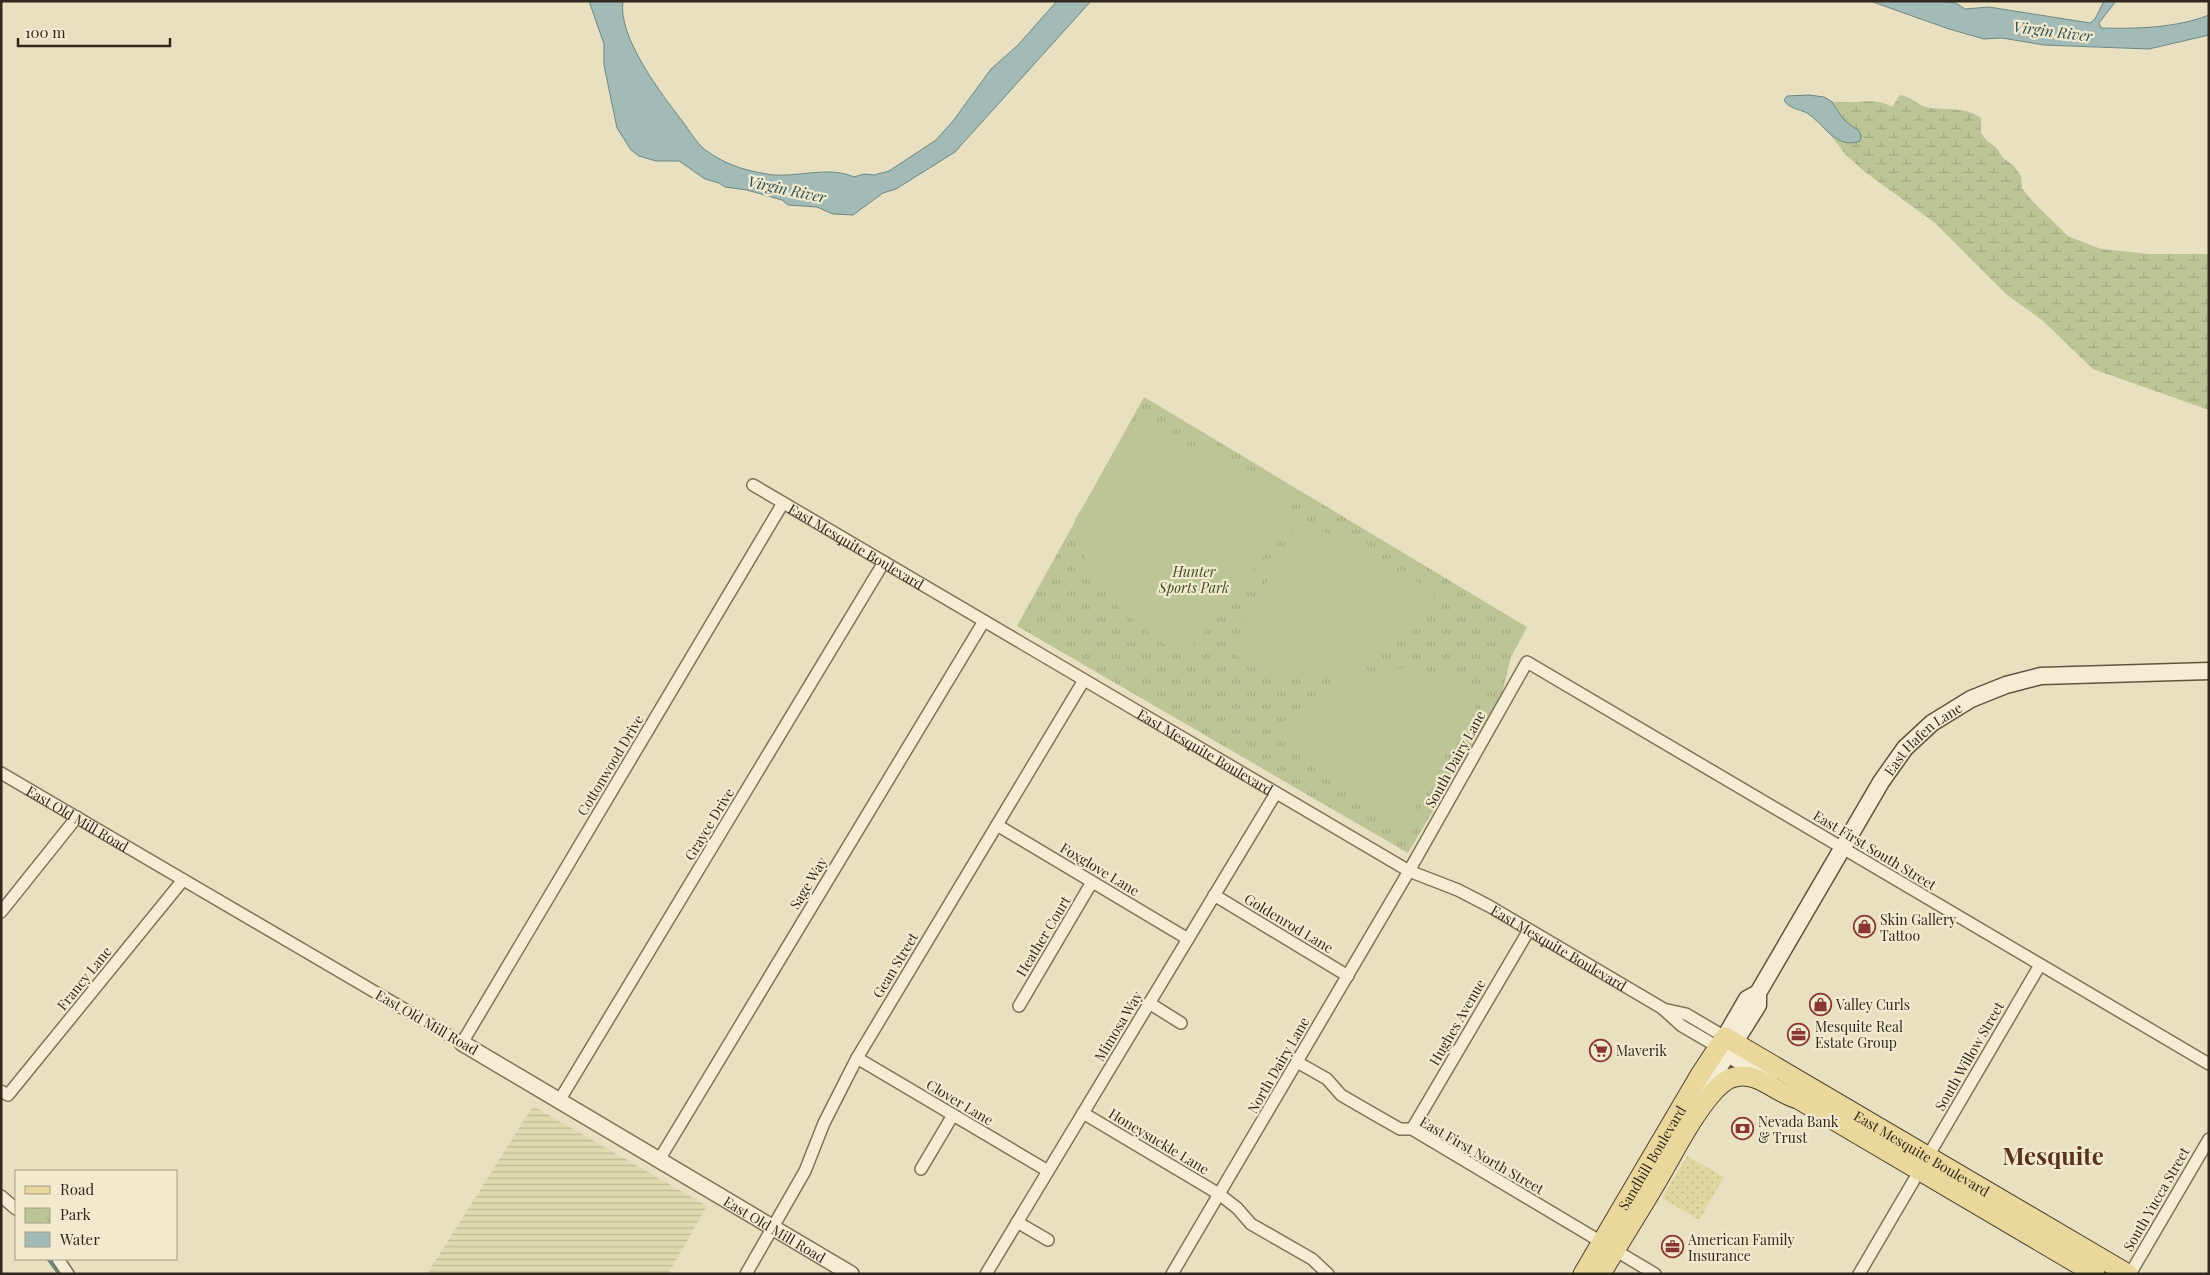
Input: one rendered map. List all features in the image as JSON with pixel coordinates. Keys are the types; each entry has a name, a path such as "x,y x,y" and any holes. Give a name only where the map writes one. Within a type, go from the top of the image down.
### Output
{"main road":[{"name":"East Hafen Lane","path":"1726,1045 1758,1006 1758,994 1881,782 1905,748 1932,723 1971,699 2006,685 2041,676 2209,671"},
{"name":"East Mesquite Boulevard","path":"1726,1045 1924,1163 2095,1274"},
{"name":"East Mesquite Boulevard","path":"1726,1045 1792,1092 1798,1099 1924,1163 2129,1274"},
{"name":"Sandhill Boulevard","path":"1583,1274 1608,1246 1687,1130 1726,1045"},
{"name":"Sandhill Boulevard","path":"1601,1274 1608,1246 1726,1045"},
{"path":"1687,1130 1715,1090 1733,1077 1743,1076 1757,1079 1788,1096 1798,1099"}],"street":[{"name":"East Mesquite Boulevard","path":"753,485 1409,871 1458,890 1489,906 1662,1008 1686,1014 1726,1045"},
{"name":"Cottonwood Drive","path":"462,1043 784,503"},
{"name":"Grayce Drive","path":"559,1101 884,562"},
{"name":"Sage Way","path":"659,1160 984,621"},
{"name":"East First South Street","path":"1526,662 2209,1064"},
{"name":"South Dairy Lane","path":"1409,871 1526,662"},
{"name":"Gean Street","path":"746,1274 805,1172 824,1123 857,1058 1084,680"},
{"name":"East Old Mill Road","path":"1,773 851,1274"},
{"name":"Mimosa Way","path":"986,1274 1276,793"},
{"path":"1,912 77,817"},
{"name":"Foxglove Lane","path":"997,826 1188,939"},
{"name":"North Dairy Lane","path":"1172,1274 1409,871"},
{"name":"Francy Lane","path":"5,1093 183,880"},
{"name":"Heather Court","path":"1019,1006 1092,882"},
{"name":"Goldenrod Lane","path":"1214,895 1348,976"},
{"name":"Hughes Avenue","path":"1412,1130 1529,930"},
{"name":"South Willow Street","path":"1859,1274 2040,965"},
{"path":"1149,1004 1181,1023"},
{"name":"Clover Lane","path":"857,1058 1048,1171"},
{"name":"East First North Street","path":"1297,1062 1327,1079 1342,1095 1372,1114 1400,1129 1412,1130 1655,1274"},
{"name":"Honeysuckle Lane","path":"1083,1113 1219,1194 1237,1208 1251,1224 1312,1259 1328,1274"},
{"path":"921,1168 952,1115"},
{"name":"South Yucca Street","path":"2129,1274 2209,1139"},
{"path":"1,1196 15,1208"},
{"path":"1017,1222 1048,1240"},
{"path":"59,1260 68,1274"}],"shaded area":[{"path":"533,1106 707,1206 668,1274 427,1274"}],"green space":[{"path":"1900,95 1926,107 1962,110 1981,118 1981,133 1987,141 1996,147 2003,158 2014,166 2021,176 2022,188 2033,202 2068,236 2101,249 2149,254 2209,254 2209,410 2093,369 2042,320 2007,295 1935,223 1865,172 1845,154 1830,134 1841,141 1859,131 1844,120 1831,101 1870,101 1892,107"},
{"name":"Hunter Sports Park","path":"1144,397 1527,627 1511,657 1502,694 1408,853 1017,626"},
{"path":"1132,423 1262,475 1285,490 1292,510 1272,546 1184,657 1132,619 1109,597 1088,565 1075,520"},
{"path":"1308,523 1436,592 1406,637 1367,661 1344,672 1308,677 1267,673 1230,652 1297,524"},
{"path":"1404,668 1440,674 1482,695 1407,820 1395,823 1283,736 1314,701 1343,681 1366,672"}],"sand":[{"path":"1687,1156 1724,1177 1699,1220 1662,1198"}],"water":[{"name":"Virgin River","path":"589,1 623,1 623,15 627,31 643,64 664,97 695,139 709,153 740,168 768,174 837,172 854,177 889,171 936,140 953,121 991,69 1018,45 1057,1 1091,1 955,152 896,189 883,193 853,215 833,214 817,207 788,205 782,200 747,190 725,187 705,179 679,161 656,161 639,156 631,150 617,128 604,65 604,44"},
{"name":"Virgin River","path":"1870,1 1935,1 1956,3 1965,9 1989,7 2090,23 2095,19 2104,1 2116,1 2099,23 2101,28 2142,28 2170,25 2209,15 2209,35 2149,49 2044,45 2002,38 1984,39 1949,29"},
{"path":"1809,95 1824,97 1831,101 1844,120 1859,131 1860,141 1852,143 1837,139 1807,113 1791,107 1784,100 1787,96"}],"waterway":[{"path":"49,1260 59,1274"}],"place":[{"name":"Skin Gallery Tattoo","path":"1864,927"},
{"name":"Valley Curls","path":"1820,1004"},
{"name":"Mesquite Real Estate Group","path":"1799,1034"},
{"name":"Maverik","path":"1600,1050"},
{"name":"Nevada Bank & Trust","path":"1742,1129"},
{"name":"American Family Insurance","path":"1672,1247"}],"district":[{"name":"Mesquite","path":"2053,1155"}]}
